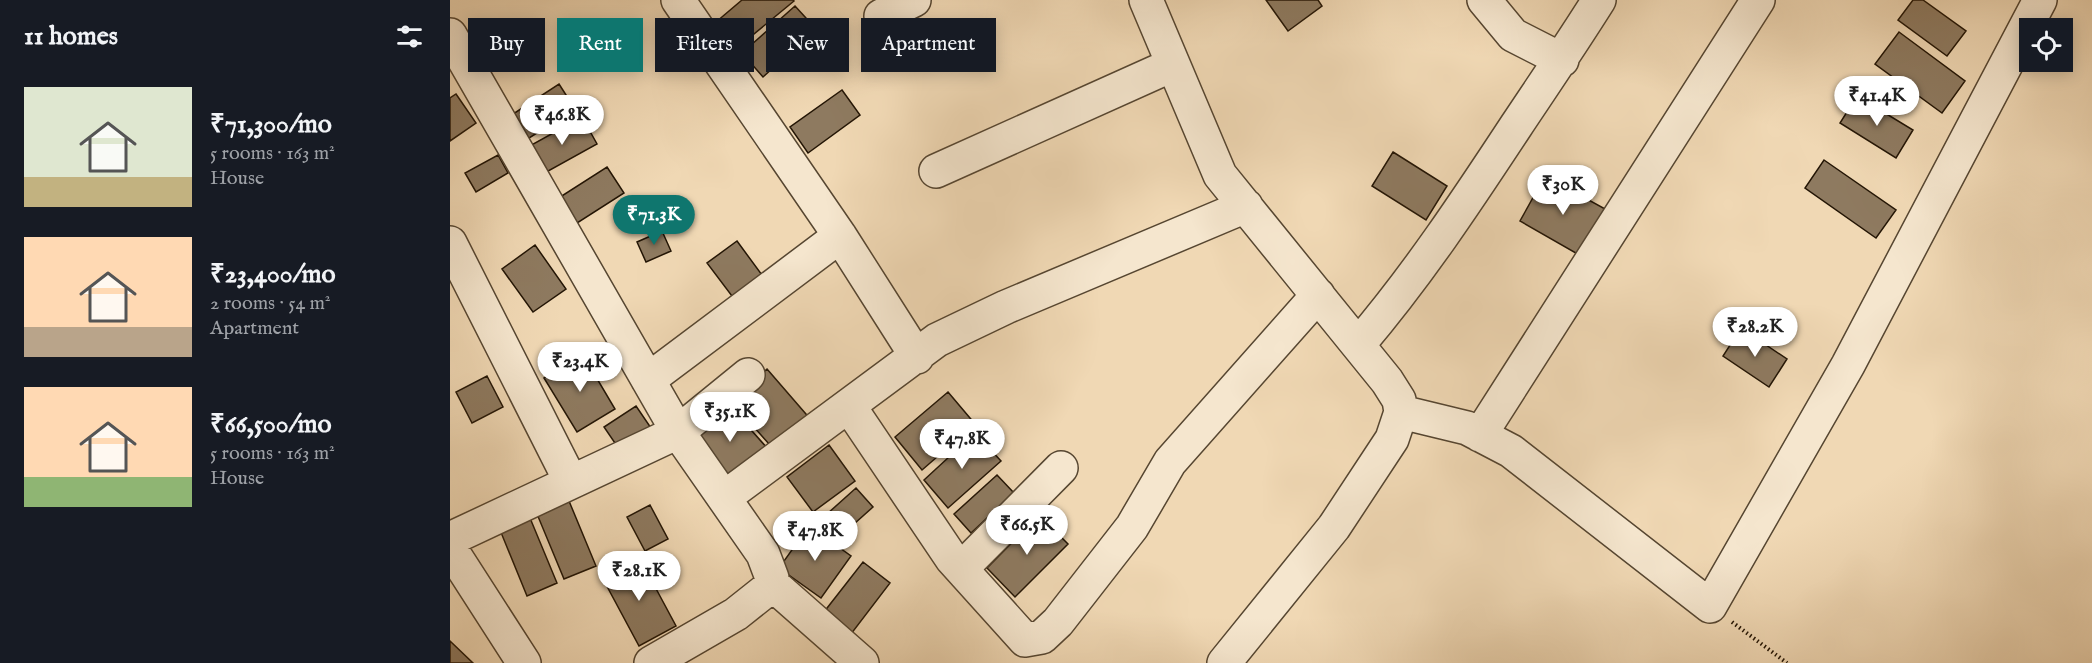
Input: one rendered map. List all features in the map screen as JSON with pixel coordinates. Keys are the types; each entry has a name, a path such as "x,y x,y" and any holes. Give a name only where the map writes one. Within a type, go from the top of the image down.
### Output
{"street":[{"path":"678,0 840,236 917,357"},
{"path":"880,16 914,0"},
{"path":"1146,0 1212,162 1387,381 1399,400 1401,412 1392,439 1334,527 1224,663"},
{"path":"1484,0 1512,35 1562,60"},
{"path":"1358,345 1391,306 1446,233 1562,60 1599,0"},
{"path":"1480,435 1758,0"},
{"path":"1401,412 1467,428 1511,451 1710,606 1848,366 2040,0"},
{"path":"450,35 678,432 763,554 772,578 770,587 736,614 651,663"},
{"path":"936,171 1172,65"},
{"path":"725,497 937,340 1006,306 1246,206"},
{"path":"648,380 840,236"},
{"path":"450,243 572,482"},
{"path":"849,406 961,569 1025,640 1042,637 1058,622 1132,527 1170,462 1318,296"},
{"path":"450,539 678,432 748,375"},
{"path":"961,569 1061,468"},
{"path":"450,548 524,663"},
{"path":"771,583 862,663"}],"path":[{"path":"1710,606 1787,663"}],"building":[{"path":"742,0 794,1 773,18 766,18 766,24 754,34 754,18 721,18"},
{"path":"1266,0 1318,0 1322,6 1288,31"},
{"path":"1913,0 1923,0 1966,31 1947,56 1898,20"},
{"path":"795,6 806,18 781,18"},
{"path":"766,32 766,72 769,72 763,77 754,67 754,42"},
{"path":"1899,32 1965,81 1942,113 1875,64"},
{"path":"559,84 575,109 526,140 510,116"},
{"path":"842,90 860,115 808,153 790,127"},
{"path":"456,94 476,123 450,141 450,98"},
{"path":"1857,96 1913,130 1896,158 1840,123"},
{"path":"582,117 597,144 541,175 526,148"},
{"path":"1393,152 1447,186 1426,220 1372,186"},
{"path":"498,155 508,173 476,192 465,173"},
{"path":"1824,160 1896,210 1876,238 1805,188"},
{"path":"607,167 624,193 574,225 557,199"},
{"path":"1545,176 1607,210 1581,256 1520,221"},
{"path":"662,231 671,251 646,262 637,242"},
{"path":"737,241 770,286 741,308 707,263"},
{"path":"535,245 566,289 533,312 502,269"},
{"path":"1741,328 1787,359 1769,387 1723,356"},
{"path":"583,355 615,409 577,432 544,378"},
{"path":"767,369 812,421 777,453 731,401"},
{"path":"487,376 503,407 472,423 456,392"},
{"path":"948,392 975,424 922,470 895,437"},
{"path":"728,404 768,449 732,481 692,436"},
{"path":"636,406 651,428 619,449 604,427"},
{"path":"975,433 1001,461 948,508 924,480"},
{"path":"829,445 855,481 813,512 787,477"},
{"path":"997,475 1014,493 971,533 954,514"},
{"path":"856,488 873,507 845,532 827,514"},
{"path":"569,501 596,566 564,579 537,514"},
{"path":"650,505 668,539 645,551 627,517"},
{"path":"1039,515 1068,544 1015,597 987,568"},
{"path":"530,518 557,583 527,596 500,530"},
{"path":"809,526 851,556 821,598 779,568"},
{"path":"639,557 676,626 639,646 602,577"},
{"path":"863,562 890,583 851,634 824,612"},
{"path":"450,641 473,663 450,663"}]}
